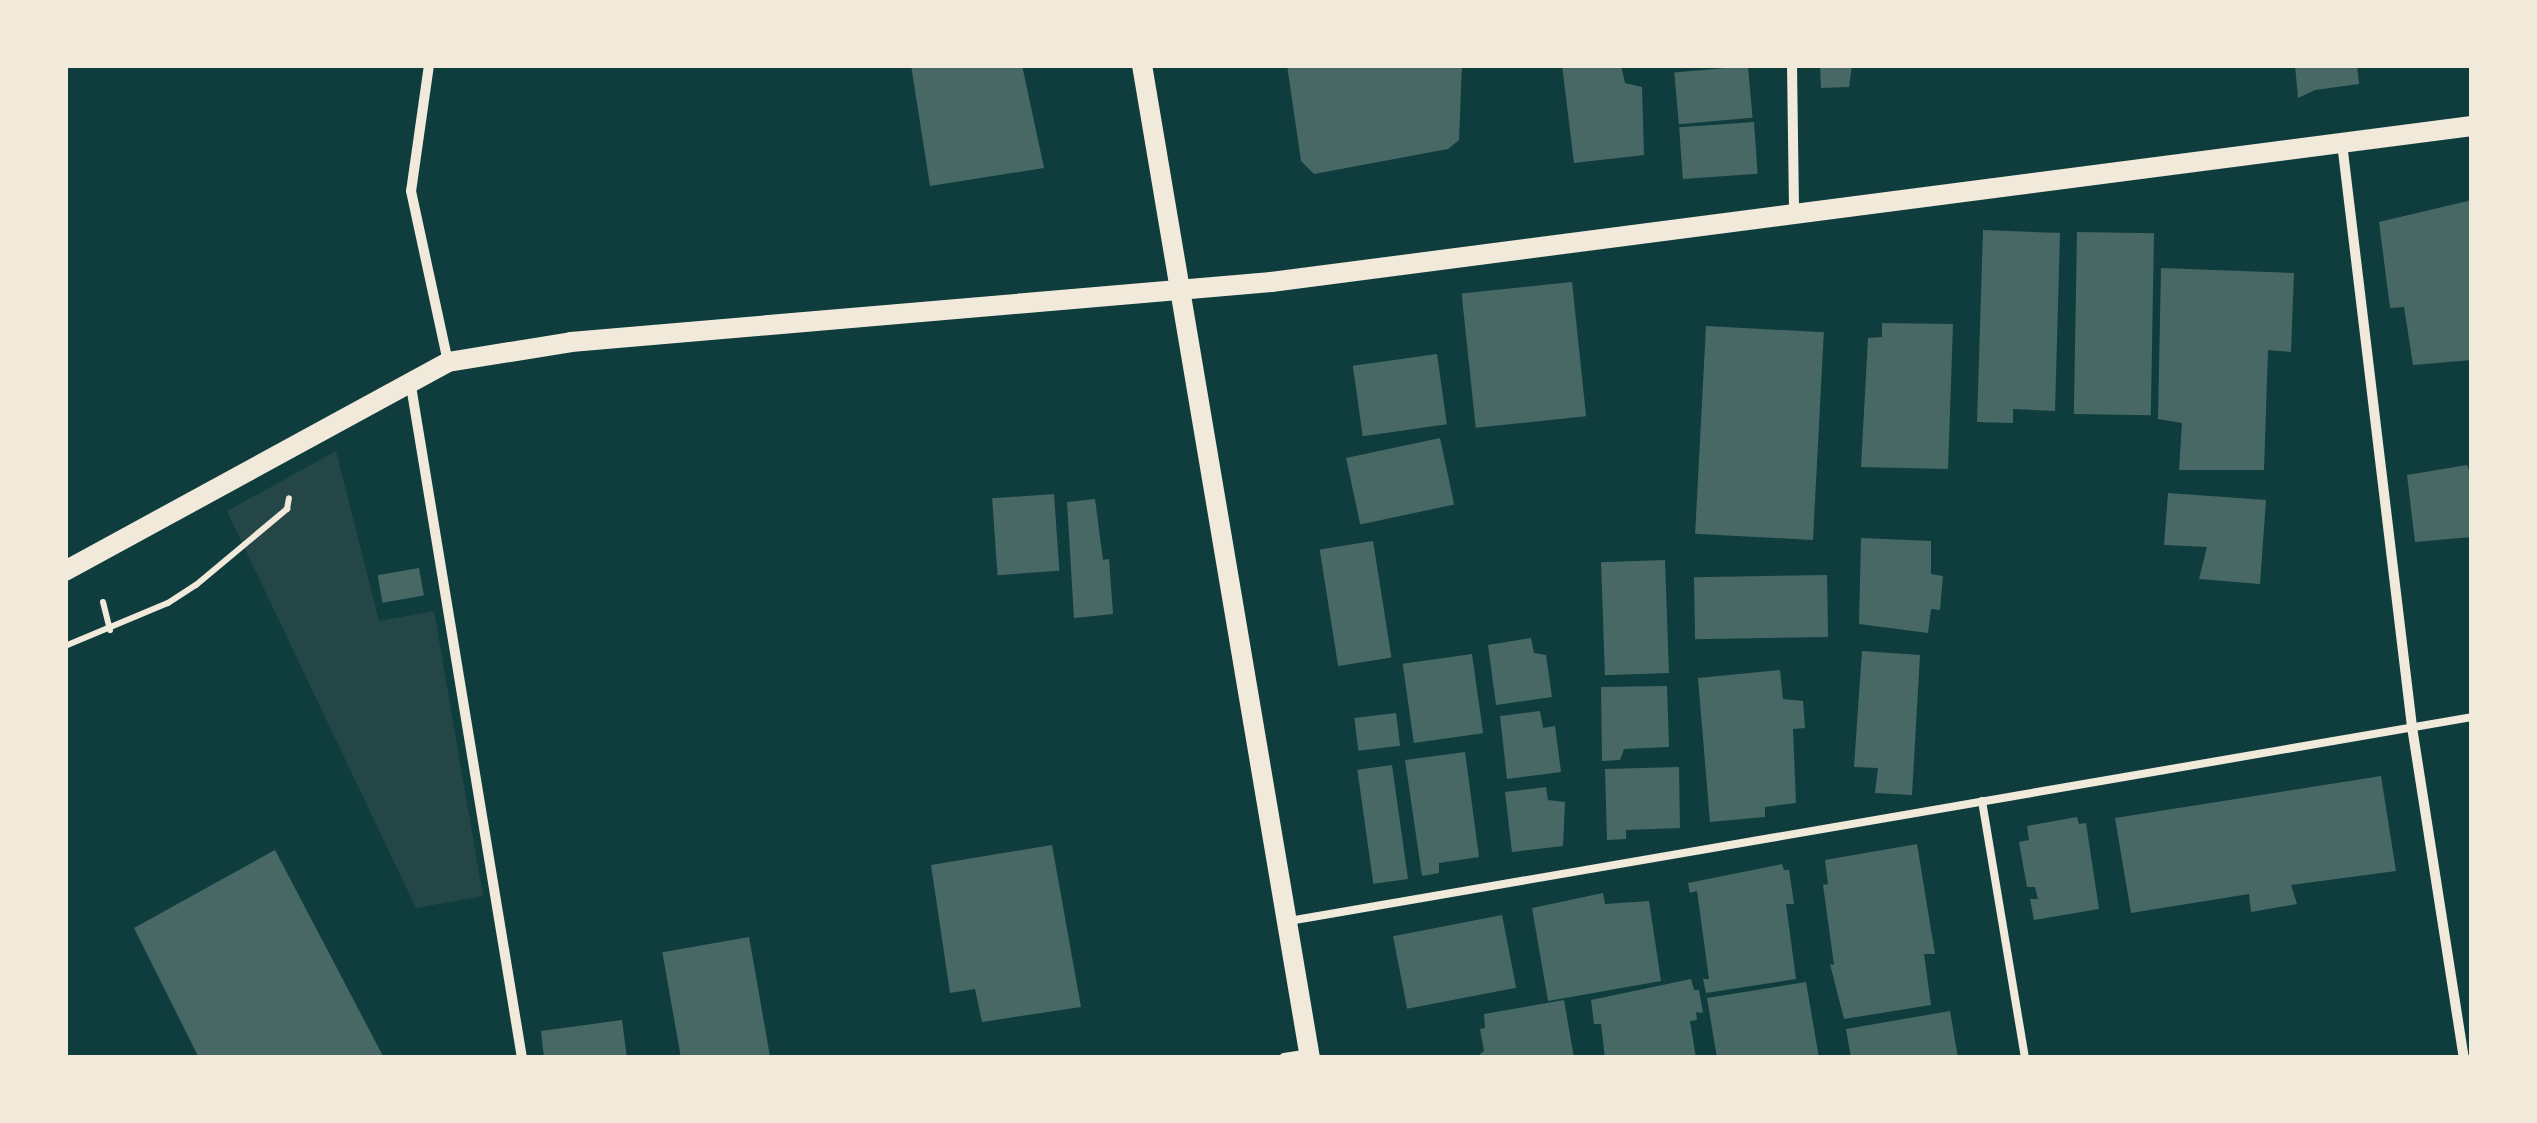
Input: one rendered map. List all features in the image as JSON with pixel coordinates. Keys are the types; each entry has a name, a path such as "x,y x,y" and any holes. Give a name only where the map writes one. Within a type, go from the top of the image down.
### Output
{"main road":[{"path":"1142,65 1310,1056"},
{"path":"65,572 410,379 448,362 572,342 1270,282 2472,126"}],"street":[{"path":"429,65 411,191 448,362"},
{"path":"1792,65 1794,214"},
{"path":"2342,142 2412,727 2464,1058"},
{"path":"410,379 522,1058"},
{"path":"1284,1058 1310,1056"}],"lane":[{"path":"1288,921 2472,716"},
{"path":"1982,800 2025,1058"}],"path":[{"path":"65,646 110,630 196,585 287,509 289,491 275,454"},
{"path":"102,596 110,630"}],"shaded area":[{"path":"336,451 379,621 434,611 483,896 416,908 227,511"}],"building":[{"path":"911,65 1022,65 1044,168 930,186"},
{"path":"1287,65 1462,65 1459,140 1448,149 1314,174 1301,161"},
{"path":"1562,65 1621,65 1625,83 1642,87 1644,155 1574,163"},
{"path":"1820,65 1852,65 1849,87 1821,88"},
{"path":"2295,65 2357,65 2359,84 2315,90 2298,98"},
{"path":"1748,66 1753,118 1679,124 1674,72"},
{"path":"1754,122 1758,174 1683,179 1679,127"},
{"path":"2472,200 2472,360 2413,365 2404,307 2390,308 2379,222"},
{"path":"1983,230 2060,233 2055,411 2013,409 2013,423 1977,422"},
{"path":"2077,232 2154,233 2151,415 2074,414"},
{"path":"2161,268 2294,273 2291,352 2268,350 2264,470 2179,470 2182,423 2158,419"},
{"path":"1572,282 1586,416 1476,428 1462,294"},
{"path":"1882,323 1953,324 1948,469 1861,467 1868,338 1882,337"},
{"path":"1706,326 1824,332 1813,540 1695,534"},
{"path":"1437,354 1447,424 1363,436 1353,366"},
{"path":"1440,438 1454,505 1360,524 1346,458"},
{"path":"2467,465 2472,477 2472,537 2415,542 2407,475"},
{"path":"2168,493 2266,500 2260,584 2199,579 2207,547 2164,545"},
{"path":"1054,494 1059,571 998,575 992,498"},
{"path":"1095,499 1103,560 1109,559 1113,614 1074,618 1067,502"},
{"path":"1861,538 1931,541 1931,574 1943,576 1940,610 1931,609 1928,633 1859,624"},
{"path":"1373,541 1391,658 1338,666 1320,549"},
{"path":"1665,560 1669,673 1605,675 1601,562"},
{"path":"419,568 424,596 383,603 378,575"},
{"path":"1827,575 1828,637 1695,639 1694,577"},
{"path":"1531,638 1534,653 1546,655 1552,697 1496,705 1488,645"},
{"path":"1862,651 1920,655 1912,795 1875,793 1878,768 1854,767"},
{"path":"1472,654 1483,733 1414,743 1403,664"},
{"path":"1780,670 1783,699 1803,701 1805,728 1793,729 1796,803 1765,807 1765,817 1710,822 1698,678"},
{"path":"1667,686 1669,747 1624,749 1620,760 1602,761 1601,687"},
{"path":"1540,711 1543,728 1555,726 1561,772 1507,779 1500,716"},
{"path":"1396,713 1400,746 1358,751 1354,718"},
{"path":"1465,752 1479,857 1439,863 1439,873 1422,876 1405,760"},
{"path":"1392,765 1408,879 1373,884 1357,770"},
{"path":"1679,767 1680,828 1626,830 1626,839 1607,840 1605,769"},
{"path":"2381,776 2396,871 2291,885 2297,904 2251,912 2249,894 2131,913 2115,818"},
{"path":"1546,787 1548,800 1565,802 1563,846 1512,852 1505,792"},
{"path":"2077,817 2079,824 2086,823 2099,909 2034,920 2030,899 2038,899 2035,887 2027,887 2019,842 2029,840 2027,826"},
{"path":"1917,844 1935,954 1924,954 1931,1005 1844,1019 1830,964 1834,965 1823,885 1828,884 1825,860"},
{"path":"1052,845 1081,1007 982,1022 975,989 950,993 931,865"},
{"path":"275,850 384,1058 199,1058 134,928"},
{"path":"1782,864 1784,870 1789,870 1794,904 1786,904 1796,979 1706,993 1703,979 1709,979 1697,891 1690,893 1688,883"},
{"path":"1603,893 1605,904 1649,901 1661,981 1548,1001 1532,908"},
{"path":"1502,915 1516,988 1407,1009 1393,936"},
{"path":"749,937 770,1058 681,1058 662,952"},
{"path":"1691,979 1694,990 1699,990 1703,1013 1696,1012 1697,1020 1690,1021 1696,1058 1605,1058 1601,1024 1594,1024 1591,1000"},
{"path":"1806,982 1819,1058 1717,1058 1707,998"},
{"path":"1564,1000 1574,1058 1475,1058 1484,1051 1480,1029 1485,1028 1484,1014"},
{"path":"1950,1011 1958,1058 1851,1058 1846,1029"},
{"path":"622,1020 627,1058 544,1058 541,1031"}]}
